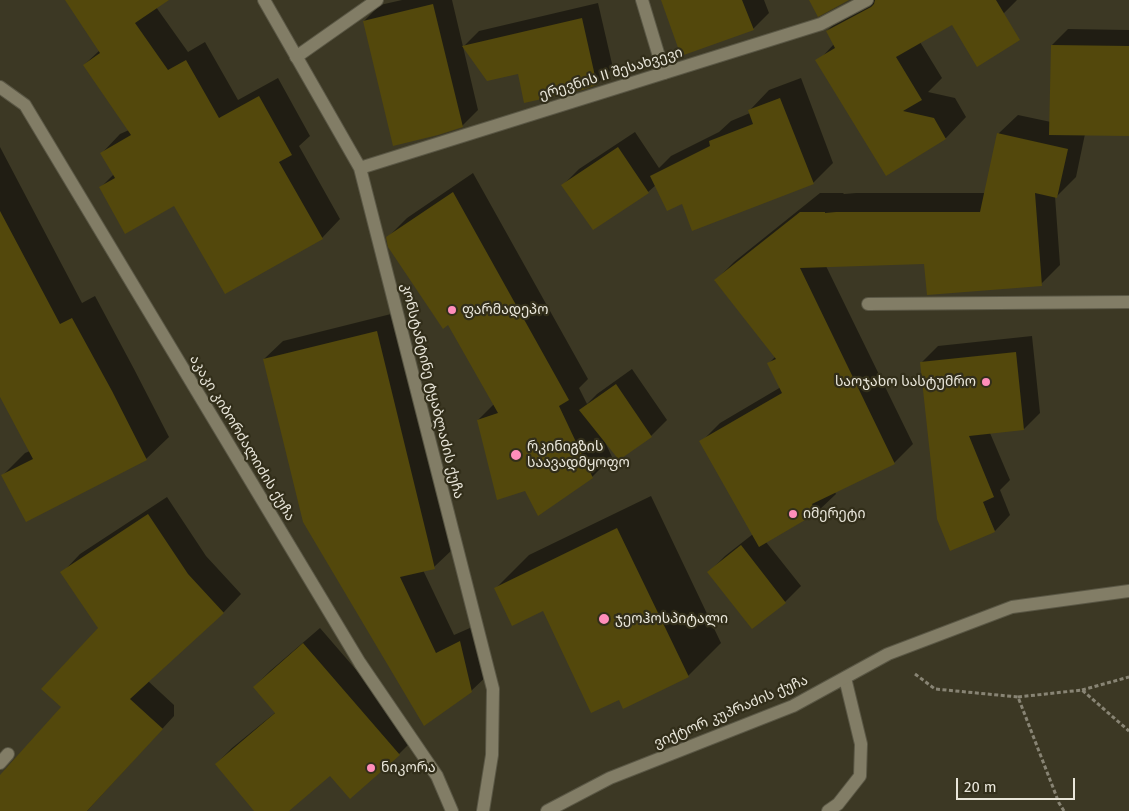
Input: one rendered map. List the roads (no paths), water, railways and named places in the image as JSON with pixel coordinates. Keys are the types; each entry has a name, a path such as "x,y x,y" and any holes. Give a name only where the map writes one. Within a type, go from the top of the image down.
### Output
{"street":[{"name":"კონსტანტინე ტყაბლაძის ქუჩა","path":"264,0 360,168 493,689 492,754 483,811"},
{"path":"296,57 377,0"},
{"path":"642,0 664,73"},
{"name":"ერევნის II შესახვევი","path":"360,168 821,24 867,0"},
{"name":"აკაკი კიბორძალიძის ქუჩა","path":"0,87 25,105 360,663 437,776 452,811"},
{"path":"868,304 1129,302"},
{"name":"ვიქტორ კუპრაძის ქუჩა","path":"547,811 610,778 793,706 888,654 1012,607 1129,591"},
{"path":"828,811 838,804 860,776 861,744 845,678"}],"place":[{"name":"ფარმადეპო","path":"452,310"},
{"name":"საოჯახო სასტუმრო","path":"986,382"},
{"name":"რკინიგზის საავადმყოფო","path":"516,455"},
{"name":"იმერეტი","path":"793,514"},
{"name":"ჯეოჰოსპიტალი","path":"604,619"},
{"name":"ნიკორა","path":"371,768"}]}
